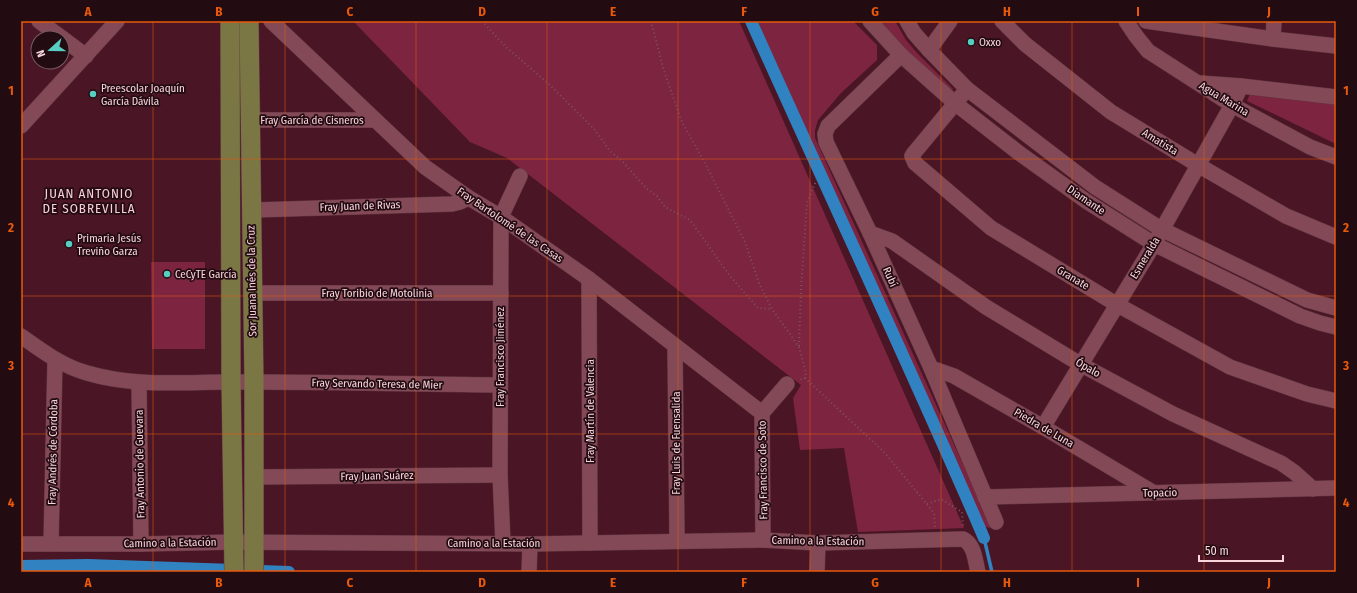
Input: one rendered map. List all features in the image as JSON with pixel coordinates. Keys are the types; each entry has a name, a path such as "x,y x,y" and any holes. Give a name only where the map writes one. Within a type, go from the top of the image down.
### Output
{"main road":[{"name":"Sor Juana Inés de la Cruz","path":"230,21 231,382 235,556"},
{"name":"Sor Juana Inés de la Cruz","path":"249,21 254,382 254,572"}],"street":[{"path":"39,21 51,30"},
{"path":"23,121 86,56 117,21"},
{"name":"Fray Bartolomé de las Casas","path":"271,21 425,168 469,198 501,217 589,279 762,413"},
{"name":"Diamante","path":"870,21 901,55 956,104 1086,201 1154,244 1300,316 1320,324 1336,327"},
{"name":"Diamante","path":"907,21 914,33 967,89 1095,187 1162,229 1307,300 1336,308"},
{"path":"929,50 950,21"},
{"name":"Amatista","path":"1002,21 1025,44 1111,112 1286,216 1336,237"},
{"name":"Agua Marina","path":"1126,21 1148,51 1197,83 1232,105 1310,147 1336,157"},
{"path":"1146,21 1198,24 1273,38 1336,46"},
{"path":"1273,38 1274,21"},
{"path":"70,44 86,56"},
{"name":"Rubí","path":"901,55 828,126 824,134 826,142 870,233 931,368 996,522"},
{"path":"1197,83 1336,96"},
{"name":"Esmeralda","path":"1043,427 1116,304 1154,244 1232,105 1241,86"},
{"name":"Granate","path":"967,89 912,156 915,163 991,228 1116,304 1230,367 1307,394 1336,401"},
{"name":"Fray García de Cisneros","path":"250,120 374,120"},
{"name":"Fray Francisco Jiménez","path":"503,543 500,475 501,217 520,176"},
{"name":"Fray Juan de Rivas","path":"251,210 452,204 469,198"},
{"name":"Ópalo","path":"870,233 892,241 986,307 1080,364 1172,414 1281,463 1294,472 1313,489"},
{"name":"Fray Martín de Valencia","path":"589,279 590,543"},
{"name":"Fray Toribio de Motolinia","path":"253,293 501,293"},
{"name":"Fray Servando Teresa de Mier","path":"21,336 55,360 86,373 110,379 140,383 254,382 500,385"},
{"name":"Fray Luis de Fuensalida","path":"675,346 677,541"},
{"name":"Fray Andrés de Córdoba","path":"51,544 55,360"},
{"name":"Piedra de Luna","path":"931,368 954,376 1154,493"},
{"name":"Fray Antonio de Guevara","path":"140,383 141,544"},
{"name":"Fray Francisco de Soto","path":"763,540 762,413 787,384"},
{"name":"Fray Juan Suárez","path":"254,477 500,475"},
{"name":"Topacio","path":"985,497 1336,488"},
{"name":"Camino a la Estación","path":"21,544 141,544 235,556 254,547 763,540 818,543 935,539 965,540"},
{"path":"965,540 973,551 978,572"},
{"path":"817,572 818,543"},
{"path":"529,572 530,544"}],"path":[{"path":"482,21 506,47 550,85 595,130 610,151 623,162 646,188 657,196 665,208 690,220 730,276 758,308 772,308"},
{"path":"651,21 664,71 682,122 706,165 745,242 759,283 772,308 799,347"},
{"path":"805,378 806,373 799,347 801,289 807,203 816,181"},
{"path":"787,384 805,378"},
{"path":"805,378 885,453 927,504 934,513 935,539"},
{"path":"927,504 941,499 962,512 965,540"}],"shaded area":[{"path":"353,21 739,21 964,528 858,532 844,448 800,450 793,398 801,385 507,158 470,142"},
{"path":"757,21 853,21 877,45 877,60 841,93 818,120 815,130 815,138 992,528 985,527"},
{"path":"877,21 895,21 906,40 917,53 953,89 950,92 946,92"},
{"path":"1251,91 1336,102 1336,144 1247,101"},
{"path":"151,262 205,262 205,349 152,349"}],"waterway":[{"path":"751,21 927,408 984,538"},
{"path":"984,538 992,572"},
{"path":"21,566 88,565 289,572"}],"place":[{"name":"Oxxo","path":"971,42"},
{"name":"Preescolar Joaquín García Dávila","path":"93,94"},
{"name":"Primaria Jesús Treviño Garza","path":"69,244"},
{"name":"CeCyTE García","path":"167,274"}],"district":[{"name":"JUAN ANTONIO DE SOBREVILLA","path":"89,200"}]}
